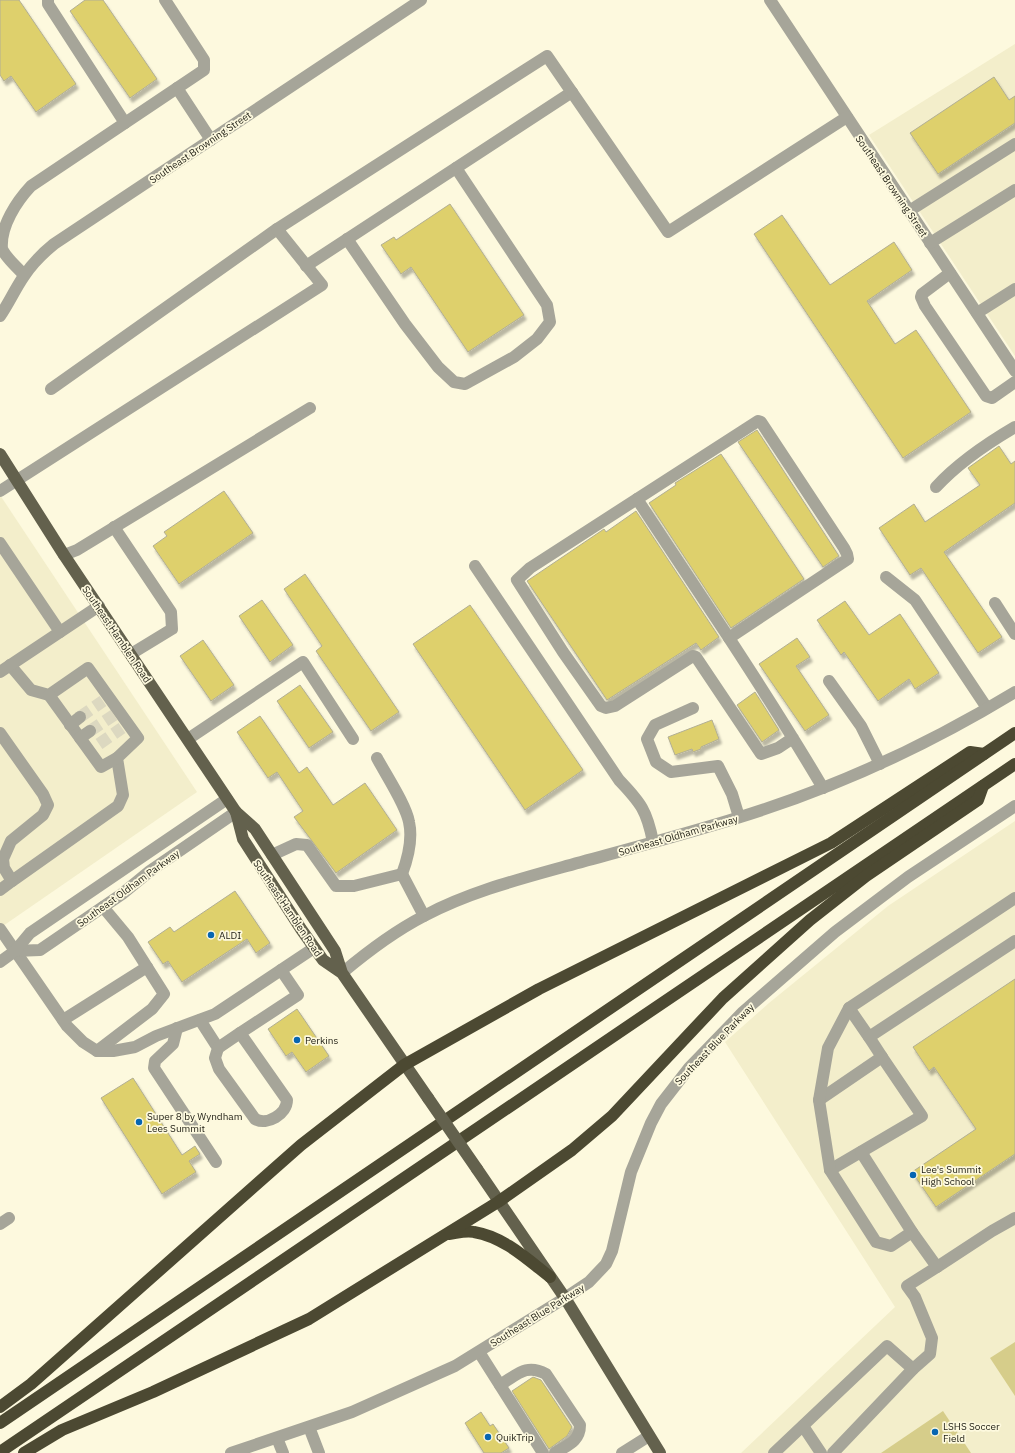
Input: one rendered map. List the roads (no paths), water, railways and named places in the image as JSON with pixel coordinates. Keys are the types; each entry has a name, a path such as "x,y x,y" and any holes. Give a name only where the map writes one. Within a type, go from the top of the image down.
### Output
{"highway":[{"path":"0,1423 1015,733"},
{"path":"0,1407 31,1384 301,1145 404,1065 539,989 832,843 970,752 984,754"},
{"path":"0,1452 1015,764"},
{"path":"24,1453 62,1430 153,1392 309,1319 498,1202 572,1150 612,1116 723,998 810,920 866,876 978,800 983,786"},
{"path":"446,1234 473,1231 487,1236 510,1246 550,1277"}],"main road":[{"name":"Southeast Hamblen Road","path":"0,454 64,554 227,799 236,812 255,829 335,951 342,973 565,1298 660,1453"},
{"name":"Southeast Hamblen Road","path":"236,812 242,839 314,948 323,960 342,973"}],"street":[{"path":"48,0 48,4 125,123"},
{"path":"24,276 3,250 0,241 1,231 9,213 31,186 204,70 204,60 164,0"},
{"name":"Southeast Browning Street","path":"0,316 24,276 41,255 54,244 421,0"},
{"name":"Southeast Browning Street","path":"770,0 1015,370"},
{"path":"50,389 277,229 547,56 668,232 847,117"},
{"path":"177,88 211,140"},
{"path":"306,266 572,92"},
{"path":"909,211 1015,144"},
{"path":"347,239 405,324 438,367 454,382 465,384 514,357 537,339 550,322 547,305 456,168"},
{"path":"930,243 1015,190"},
{"path":"0,490 322,285 277,229"},
{"path":"950,273 922,294 921,297 925,306 986,396 992,398 1015,382"},
{"path":"977,313 1015,289"},
{"path":"64,554 77,550 310,408"},
{"path":"729,638 848,559 844,548 762,422 758,421 748,427 522,574 517,580 601,706 606,708 615,706 693,656 696,657 761,754 780,747 793,738"},
{"path":"936,487 952,470 994,439 1015,427"},
{"path":"637,499 729,638 823,788"},
{"path":"114,527 171,612 172,629 131,654"},
{"path":"0,543 60,632"},
{"path":"475,566 619,780 637,799 649,820 653,842"},
{"path":"886,577 915,600 987,708"},
{"path":"995,603 1015,634"},
{"path":"0,672 99,606"},
{"path":"188,739 303,662 353,739"},
{"path":"10,665 31,690 49,695 80,738 94,747 101,767 117,758 138,738 125,726 106,699 88,668 49,695"},
{"path":"829,681 861,726 880,764"},
{"name":"Southeast Oldham Parkway","path":"342,973 379,944 424,916 457,901 518,880 739,818 823,788 880,764 946,731 1015,692"},
{"path":"693,708 655,725 647,738 656,762 671,772 718,766 732,794 739,818"},
{"path":"70,725 80,717"},
{"path":"80,738 90,731"},
{"path":"0,733 43,794 48,805 43,816 11,841 3,859 4,868 12,881"},
{"path":"0,890 118,806 123,795 117,758"},
{"path":"377,758 397,793 409,822 410,852 402,874 424,916"},
{"name":"Southeast Oldham Parkway","path":"0,962 15,951 30,933 227,799"},
{"name":"Southeast Blue Parkway","path":"232,1453 309,1427 392,1396 455,1366 589,1282 606,1264 612,1251 631,1172 641,1145 661,1104 688,1068 743,1012 835,932 891,888 1015,806"},
{"name":"Southeast Oldham Parkway","path":"15,951 40,950 103,907 150,871 236,812"},
{"path":"272,855 296,844 307,845 336,886 354,886 402,874"},
{"path":"912,1232 891,1246 876,1242 830,1170 819,1100 828,1048 849,1008 1015,898"},
{"path":"97,1051 152,1009 164,994 128,937 103,907"},
{"path":"0,929 63,1020 83,1042 97,1051 114,1052 135,1046 215,1014 314,948"},
{"path":"869,1037 1015,941"},
{"path":"63,1020 147,968"},
{"path":"240,1033 287,1100 287,1106 283,1112 268,1122 260,1122 254,1119 219,1068 215,1058 218,1048 240,1033 298,995 281,970"},
{"path":"830,1170 922,1116 849,1008"},
{"path":"200,1020 218,1048"},
{"path":"177,1028 173,1044 155,1061 154,1068 216,1162"},
{"path":"819,1100 882,1057"},
{"path":"861,1152 937,1268"},
{"path":"833,1453 913,1369 930,1354 932,1338 915,1297 908,1286 1015,1218"},
{"path":"776,1452 887,1346 913,1369"},
{"path":"479,1352 543,1453"},
{"path":"500,1385 528,1368 538,1369 546,1374 580,1425 580,1433 577,1440 555,1453"},
{"path":"803,1426 821,1453"},
{"path":"309,1427 319,1453"},
{"path":"622,1453 649,1436"},
{"path":"277,1438 283,1453"}],"tunnel":[{"path":"80,717 103,701"},
{"path":"90,731 114,715"},
{"path":"99,744 122,728"}],"place":[{"name":"ALDI","path":"211,935"},
{"name":"Perkins","path":"297,1040"},
{"name":"Super 8 by Wyndham Lees Summit","path":"139,1122"},
{"name":"Lee's Summit High School","path":"913,1175"},
{"name":"LSHS Soccer Field","path":"935,1432"},
{"name":"QuikTrip","path":"488,1437"}]}
